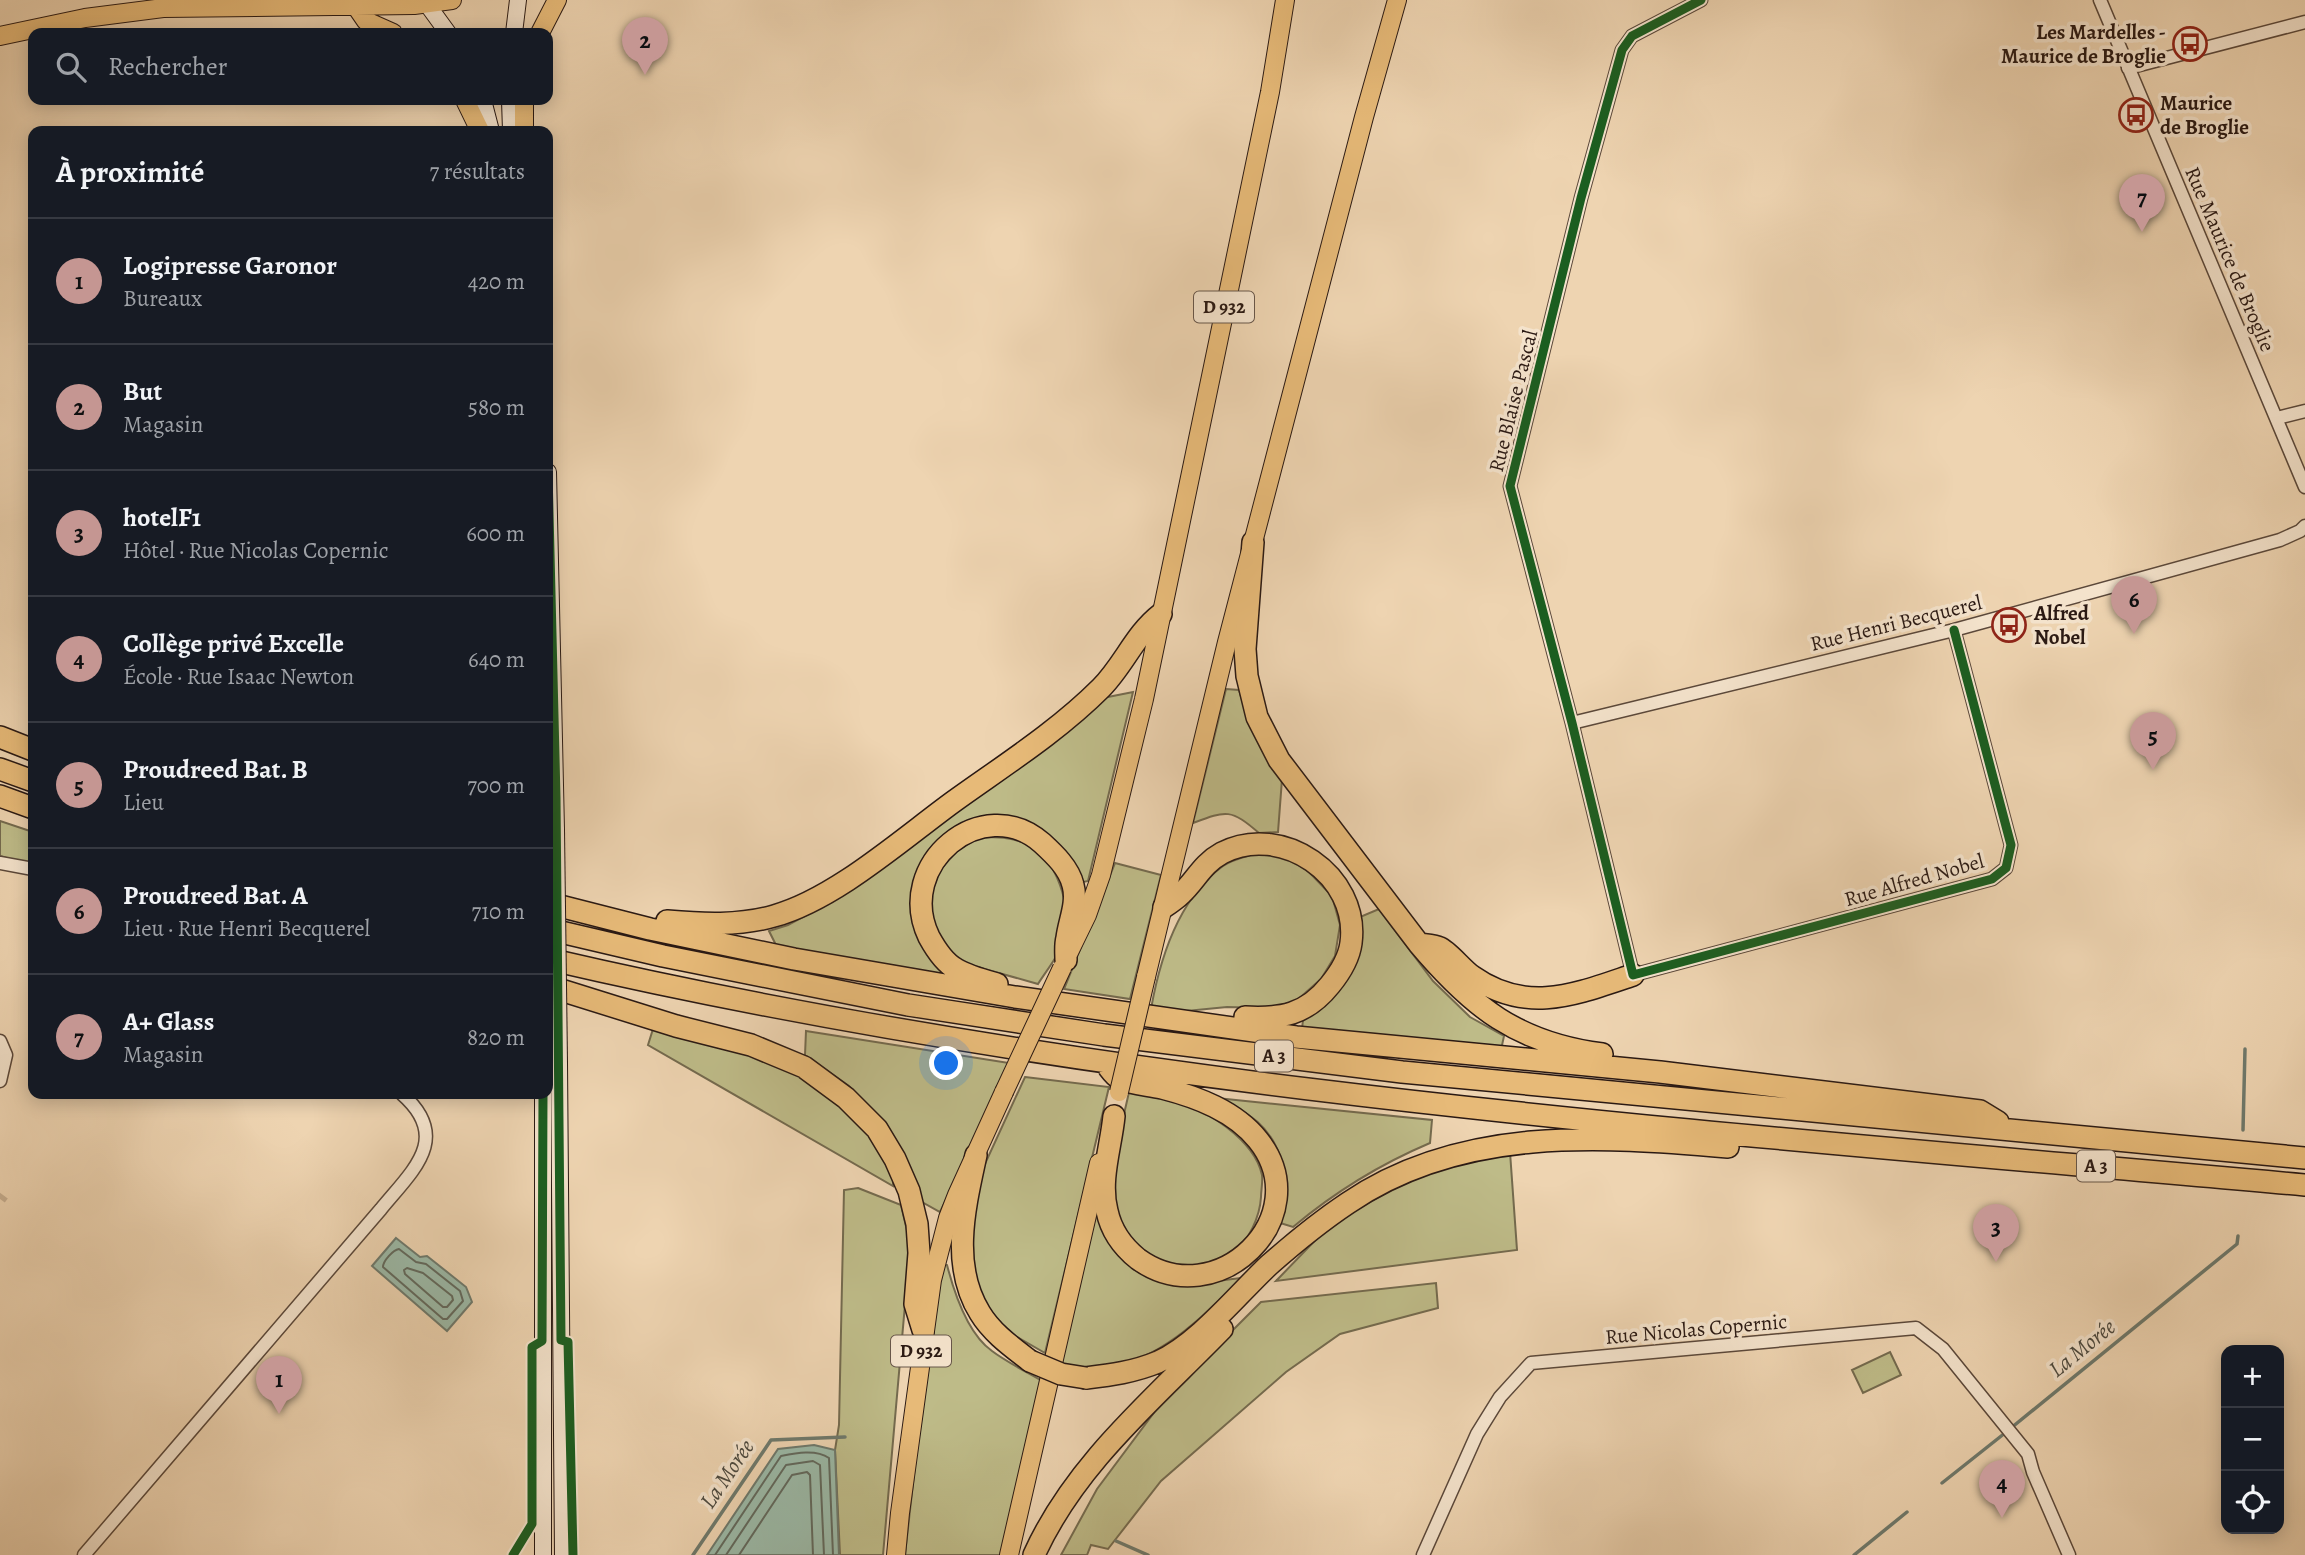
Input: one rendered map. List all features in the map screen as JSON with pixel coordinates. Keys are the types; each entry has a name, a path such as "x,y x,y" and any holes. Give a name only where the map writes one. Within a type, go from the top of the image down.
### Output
{"highway":[{"path":"1253,542 1245,649 1247,676 1257,718 1279,760 1419,944 1440,970 1476,1004 1516,1030 1552,1045 1632,1059 1660,1072"},
{"path":"650,929 665,920 738,922 773,916 823,896 1062,723 1102,687 1129,654 1146,625 1161,614"},
{"path":"2,739 28,748"},
{"path":"0,769 28,779"},
{"path":"0,796 28,806"},
{"path":"1015,998 1000,985 954,968 935,948 923,923 920,896 929,868 948,843 976,828 1007,826 1036,837 1057,856 1073,885 1074,907 1066,940 1064,964"},
{"path":"1164,907 1182,894 1198,872 1221,854 1244,845 1266,843 1294,849 1320,865 1340,891 1350,916 1351,943 1340,972 1321,996 1299,1012 1272,1019 1231,1017 1218,1026"},
{"path":"553,904 650,929 1015,998 1309,1038 1660,1072 1980,1111 2009,1128"},
{"name":"A 3","path":"553,930 663,956 908,1005 1104,1035 1402,1072 2305,1158"},
{"path":"1419,944 1441,948 1472,976 1492,989 1531,998 1571,996 1633,975"},
{"name":"A 3","path":"553,960 656,984 877,1026 1102,1062 1392,1098 1888,1148 2305,1185"},
{"path":"553,988 676,1026 751,1045 804,1067 846,1098 877,1129 895,1159 909,1191 917,1224 919,1253 915,1304 923,1330"},
{"path":"1102,1062 1119,1079 1178,1092 1206,1102 1228,1114 1257,1139 1272,1165 1277,1191 1268,1225 1250,1251 1224,1268 1186,1277 1158,1271 1132,1254 1117,1236 1106,1205 1104,1182 1114,1116"},
{"path":"976,1155 963,1223 965,1281 979,1313 1002,1340 1030,1361 1061,1374 1086,1378 1125,1374 1160,1361 1201,1332 1269,1266 1350,1202 1407,1169 1470,1150 1535,1140 1588,1138 1867,1158 1888,1148"},
{"path":"1034,1555 1073,1489 1110,1441 1262,1286 1269,1266"}],"main road":[{"path":"38,28 95,16 163,8 355,5 452,0"},
{"path":"515,28 518,0"},
{"path":"543,28 558,0"},
{"name":"D 932","path":"896,1555 923,1330 932,1279 948,1218 1087,915 1101,875 1144,699 1270,92 1285,0"},
{"path":"1009,1555 1107,1130 1114,1116 1227,642 1364,117 1398,0"},
{"path":"425,2 444,28"},
{"path":"355,5 366,22 381,28"},
{"path":"0,36 28,30"},
{"path":"467,105 478,126"},
{"path":"484,105 490,126"},
{"path":"510,105 511,126"},
{"path":"523,126 524,105"},
{"path":"553,658 563,1555"},
{"path":"543,1099 543,1555"}],"street":[{"name":"Rue Blaise Pascal","path":"1633,975 1572,723 1510,486 1584,185 1622,50 1632,36 1701,0"},
{"name":"Rue Maurice de Broglie","path":"2100,0 2277,418"},
{"path":"2127,68 2305,22"},
{"path":"2305,411 2277,418 2305,487"},
{"name":"Rue Henri Becquerel","path":"1572,723 1954,630 2280,540 2305,526"},
{"name":"Rue Alfred Nobel","path":"1633,975 1992,879 2006,867 2011,845 1954,630"},
{"path":"0,863 28,868"},
{"path":"0,1041 3,1060 0,1081"},
{"path":"84,1555 421,1160 426,1140 424,1120 407,1099"},
{"name":"Rue Nicolas Copernic","path":"1423,1555 1478,1434 1500,1397 1531,1363 1916,1328 1943,1349 2028,1454 2033,1472 2069,1555"}],"shaded area":[{"path":"1226,689 1239,690 1256,737 1282,779 1278,832 1259,833 1242,819 1228,814 1193,823"},
{"path":"1133,692 1088,881 1079,883 1004,819 923,863 916,882 911,913 917,933 946,977 776,945 769,931 788,925 831,902 1103,698"},
{"path":"0,821 28,830 28,864 0,856"},
{"path":"979,837 997,837 1027,844 1047,860 1060,885 1066,912 1065,938 1057,956 1038,984 956,961 940,943 930,918 931,894 940,870 957,851"},
{"path":"1254,854 1286,857 1308,871 1332,896 1340,925 1335,956 1321,979 1295,1002 1266,1008 1227,1007 1176,1012 1151,1009 1166,950 1194,895 1223,866"},
{"path":"1115,863 1161,875 1130,999 1064,989"},
{"path":"1379,909 1433,981 1470,1017 1504,1036 1501,1050 1302,1029 1303,1020 1360,917"},
{"path":"653,1029 746,1051 799,1072 870,1132 893,1173 893,1186 648,1045"},
{"path":"806,1031 1009,1063 997,1094 940,1212 922,1202 884,1123 849,1086 805,1055"},
{"path":"1025,1077 1109,1087 1045,1353 1012,1334 984,1308 970,1271 973,1210 978,1179"},
{"path":"1129,1092 1166,1098 1198,1109 1226,1127 1249,1149 1262,1175 1260,1204 1249,1235 1233,1253 1198,1267 1162,1262 1132,1241 1122,1226 1115,1208 1113,1181 1116,1150"},
{"path":"1207,1097 1432,1120 1430,1143 1358,1180 1293,1227 1277,1222 1282,1206 1284,1173 1274,1143 1253,1118 1234,1107"},
{"path":"1510,1152 1517,1250 1276,1281 1329,1226 1408,1180"},
{"path":"858,1188 901,1205 908,1235 909,1259 883,1555 840,1555 835,1450 839,1425 844,1190"},
{"path":"1098,1206 1121,1255 1137,1270 1150,1277 1180,1283 1242,1278 1173,1340 1153,1352 1110,1367 1084,1369 1060,1363"},
{"path":"942,1264 947,1265 963,1312 983,1344 1044,1382 1003,1555 905,1555 922,1403"},
{"path":"1436,1283 1438,1308 1340,1334 1286,1372 1161,1481 1108,1549 1091,1545 1087,1555 1061,1555 1097,1489 1165,1398 1261,1302"},
{"path":"1890,1352 1901,1375 1863,1393 1852,1370"}],"water":[{"path":"396,1238 420,1257 427,1256 466,1287 472,1302 447,1331 372,1266"},
{"path":"814,1445 835,1450 839,1555 707,1555 778,1449"}],"waterway":[{"name":"La Morée","path":"2243,1130 2245,1049"},
{"name":"La Morée","path":"2011,1428 2237,1244 2238,1236"},
{"name":"La Morée","path":"1942,1483 2005,1433"},
{"name":"La Morée","path":"693,1555 771,1440 845,1437"},
{"name":"La Morée","path":"1854,1555 1907,1512"},
{"name":"La Morée","path":"1116,1541 1148,1555"}],"tunnel":[{"path":"0,1199 3,1195"}],"cycle path":[{"path":"1701,0 1632,36 1622,50 1581,198 1510,486 1572,723 1633,975 1992,879 2006,868 2011,845 1954,630"},
{"path":"553,676 561,1340 568,1342 573,1555"},
{"path":"513,1555 532,1524 532,1347 542,1341 543,1099"}],"place":[{"name":"Les Mardelles - Maurice de Broglie","path":"2190,44"},
{"name":"But","path":"645,75"},
{"name":"Maurice de Broglie","path":"2136,115"},
{"name":"A+ Glass","path":"2142,232"},
{"name":"Alfred Nobel","path":"2009,625"},
{"name":"Proudreed Bat. A","path":"2134,634"},
{"name":"Proudreed Bat. B","path":"2153,770"},
{"name":"hotelF1","path":"1996,1262"},
{"name":"Logipresse Garonor","path":"279,1414"},
{"name":"Collège privé Excelle","path":"2002,1518"}]}
